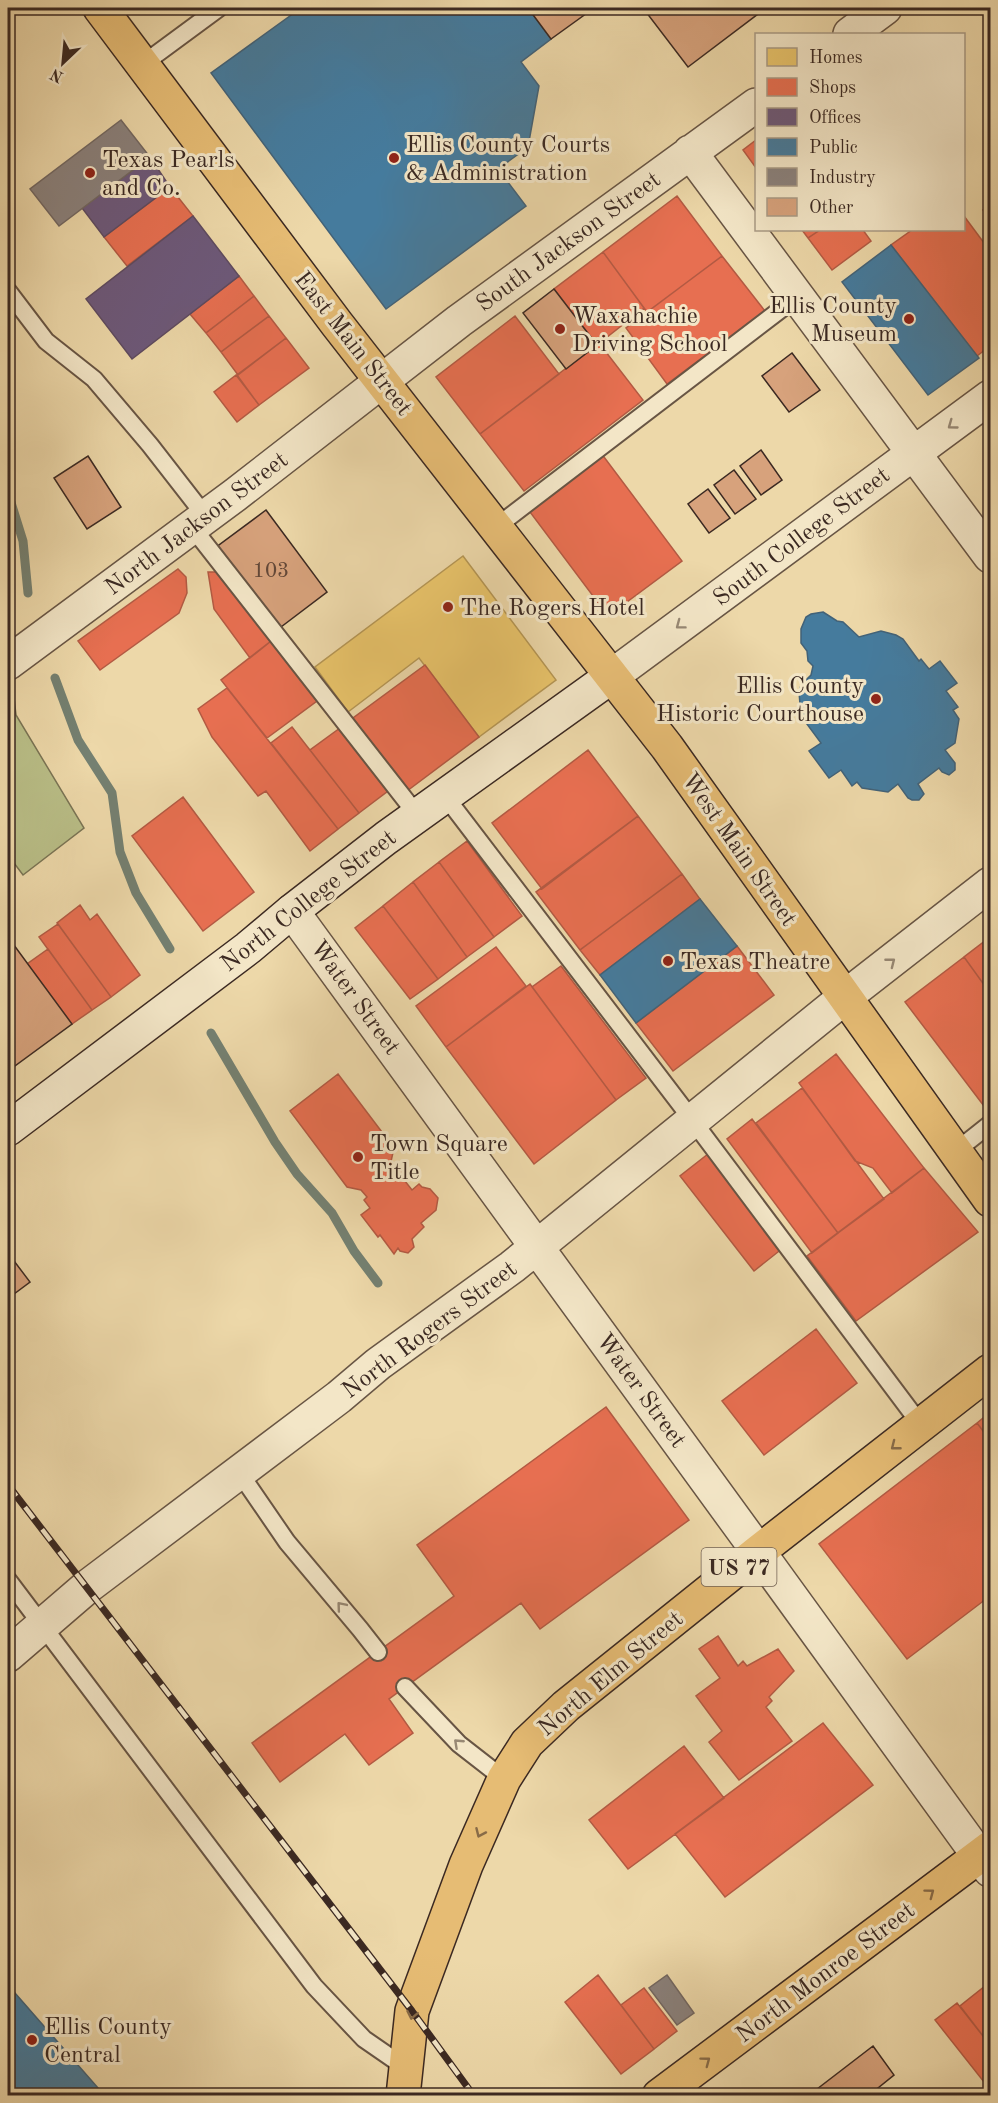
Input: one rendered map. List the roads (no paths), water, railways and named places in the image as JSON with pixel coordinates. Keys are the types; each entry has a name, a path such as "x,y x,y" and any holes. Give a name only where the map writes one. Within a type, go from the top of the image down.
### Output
{"main road":[{"name":"East Main Street","path":"100,8 338,324 612,676"},
{"name":"West Main Street","path":"612,676 667,747 990,1200"},
{"name":"North Elm Street","path":"404,2082 412,2011 466,1865 504,1779 527,1743 566,1706 758,1552 990,1371"},
{"name":"North Monroe Street","path":"659,2096 987,1858"}],"street":[{"path":"851,33 885,8"},
{"name":"South Jackson Street","path":"382,380 755,106"},
{"path":"690,152 990,556"},
{"name":"North Jackson Street","path":"8,663 199,522 382,380"},
{"name":"South College Street","path":"612,676 990,397"},
{"name":"North College Street","path":"8,1129 248,948 292,910 612,676"},
{"name":"North Rogers Street","path":"8,1655 87,1587 339,1397 378,1364 512,1267 990,884"},
{"name":"Water Street","path":"292,910 498,1190 536,1247 574,1295 758,1552 987,1858"}],"lane":[{"path":"143,64 219,8"},
{"path":"8,291 46,341 94,379 150,445 199,522 418,816"},
{"path":"496,527 797,297"},
{"path":"445,796 921,1425"},
{"path":"956,1151 990,1124"},
{"path":"239,1472 287,1542 378,1652"},
{"path":"8,1580 314,1986 404,2082"},
{"path":"405,1687 459,1744 504,1779"}],"waterway":[{"path":"8,493 23,541 28,593"},
{"path":"55,678 78,740 112,793 120,852 136,893 170,949"},
{"path":"211,1033 275,1142 297,1174 332,1213 354,1251 378,1283"}],"railway":[{"path":"8,1485 412,2011 474,2096"}],"place":[{"name":"Ellis County Courts & Administration","path":"394,158"},
{"name":"Texas Pearls and Co.","path":"90,173"},
{"name":"Ellis County Museum","path":"909,319"},
{"name":"Waxahachie Driving School","path":"560,329"},
{"name":"The Rogers Hotel","path":"448,607"},
{"name":"Ellis County Historic Courthouse","path":"876,699"},
{"name":"Texas Theatre","path":"668,961"},
{"name":"Town Square Title","path":"358,1157"},
{"name":"Ellis County Central","path":"32,2040"}]}
